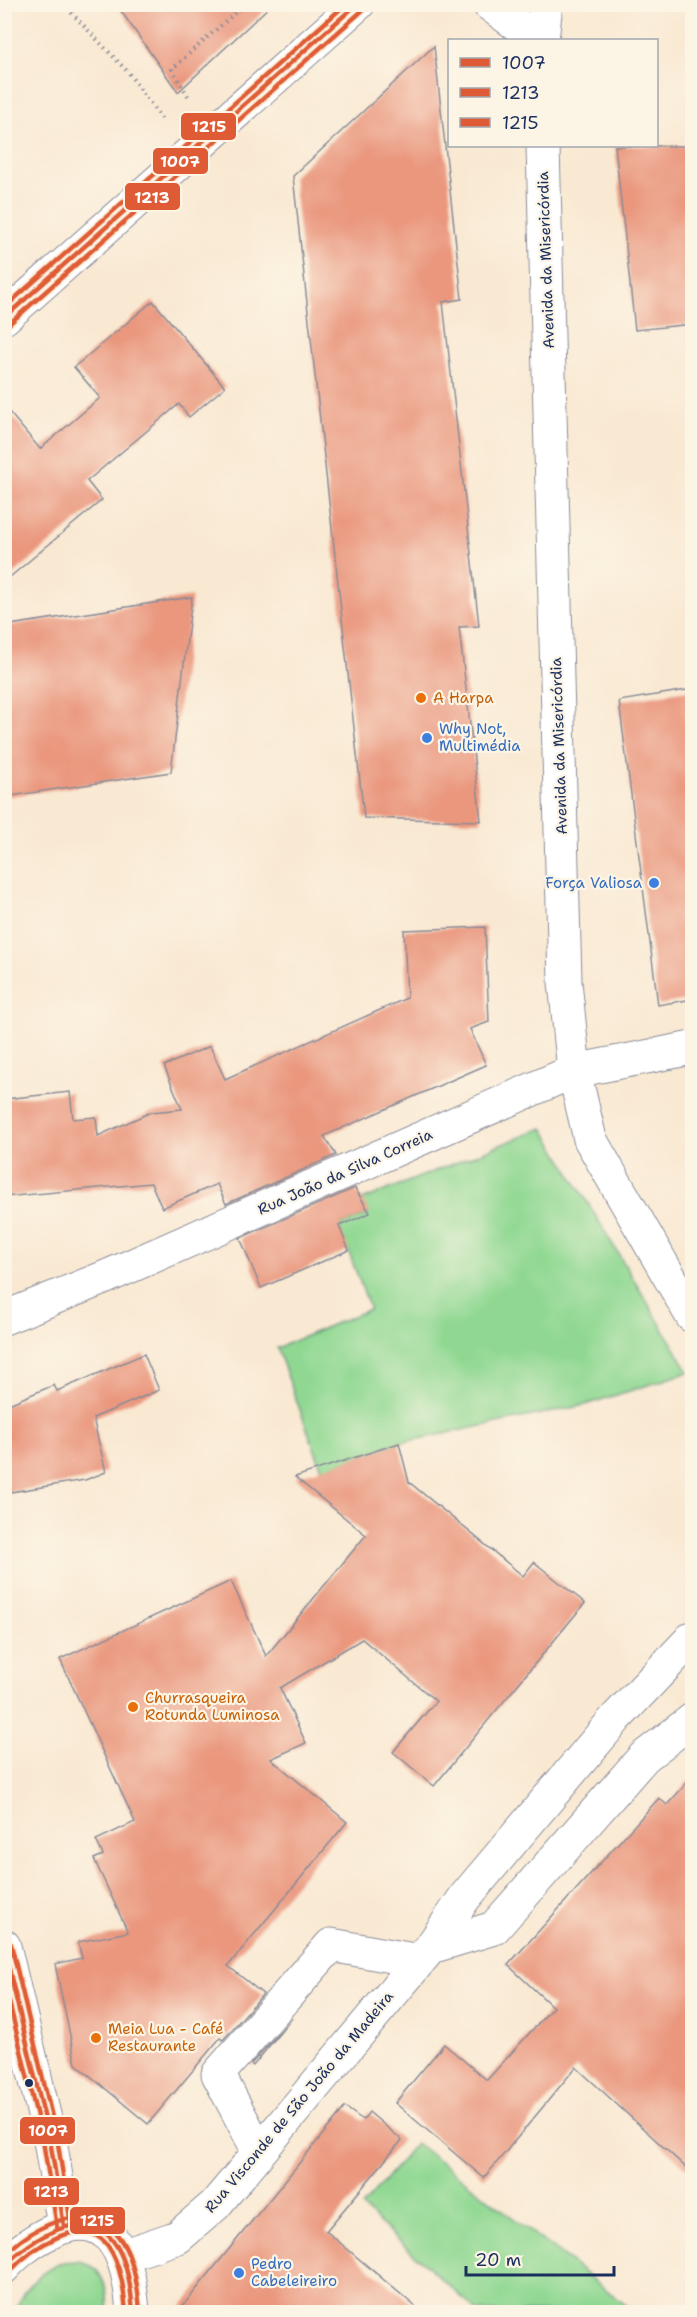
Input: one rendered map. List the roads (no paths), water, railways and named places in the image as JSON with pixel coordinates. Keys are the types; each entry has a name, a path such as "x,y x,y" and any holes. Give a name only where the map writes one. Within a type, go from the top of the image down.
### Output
{"street":[{"path":"4,318 358,4"},
{"path":"489,4 537,39"},
{"path":"542,39 546,4"},
{"name":"Avenida da Misericórdia","path":"543,147 565,982 574,1071 590,1139 693,1316"},
{"name":"Rua João da Silva Correia","path":"4,1318 106,1277 574,1071 693,1048"},
{"name":"Rua Visconde de São João da Madeira","path":"122,2256 178,2237 214,2205 425,1954 465,1897 594,1745 693,1638"},
{"path":"260,2152 218,2074 331,1945 425,1954 494,1928 644,1757 693,1720"},
{"path":"4,1946 50,2140 64,2226"},
{"path":"4,2267 34,2240 64,2226 91,2225 108,2235 122,2256 131,2290 133,2313"}],"place":[{"name":"A Harpa","path":"421,698"},
{"name":"Why Not, Multimédia","path":"427,738"},
{"name":"Força Valiosa","path":"654,883"},
{"name":"Churrasqueira Rotunda Luminosa","path":"133,1707"},
{"name":"Meia Lua - Café Restaurante","path":"96,2038"},
{"name":"Pedro Cabeleireiro","path":"239,2273"}]}
